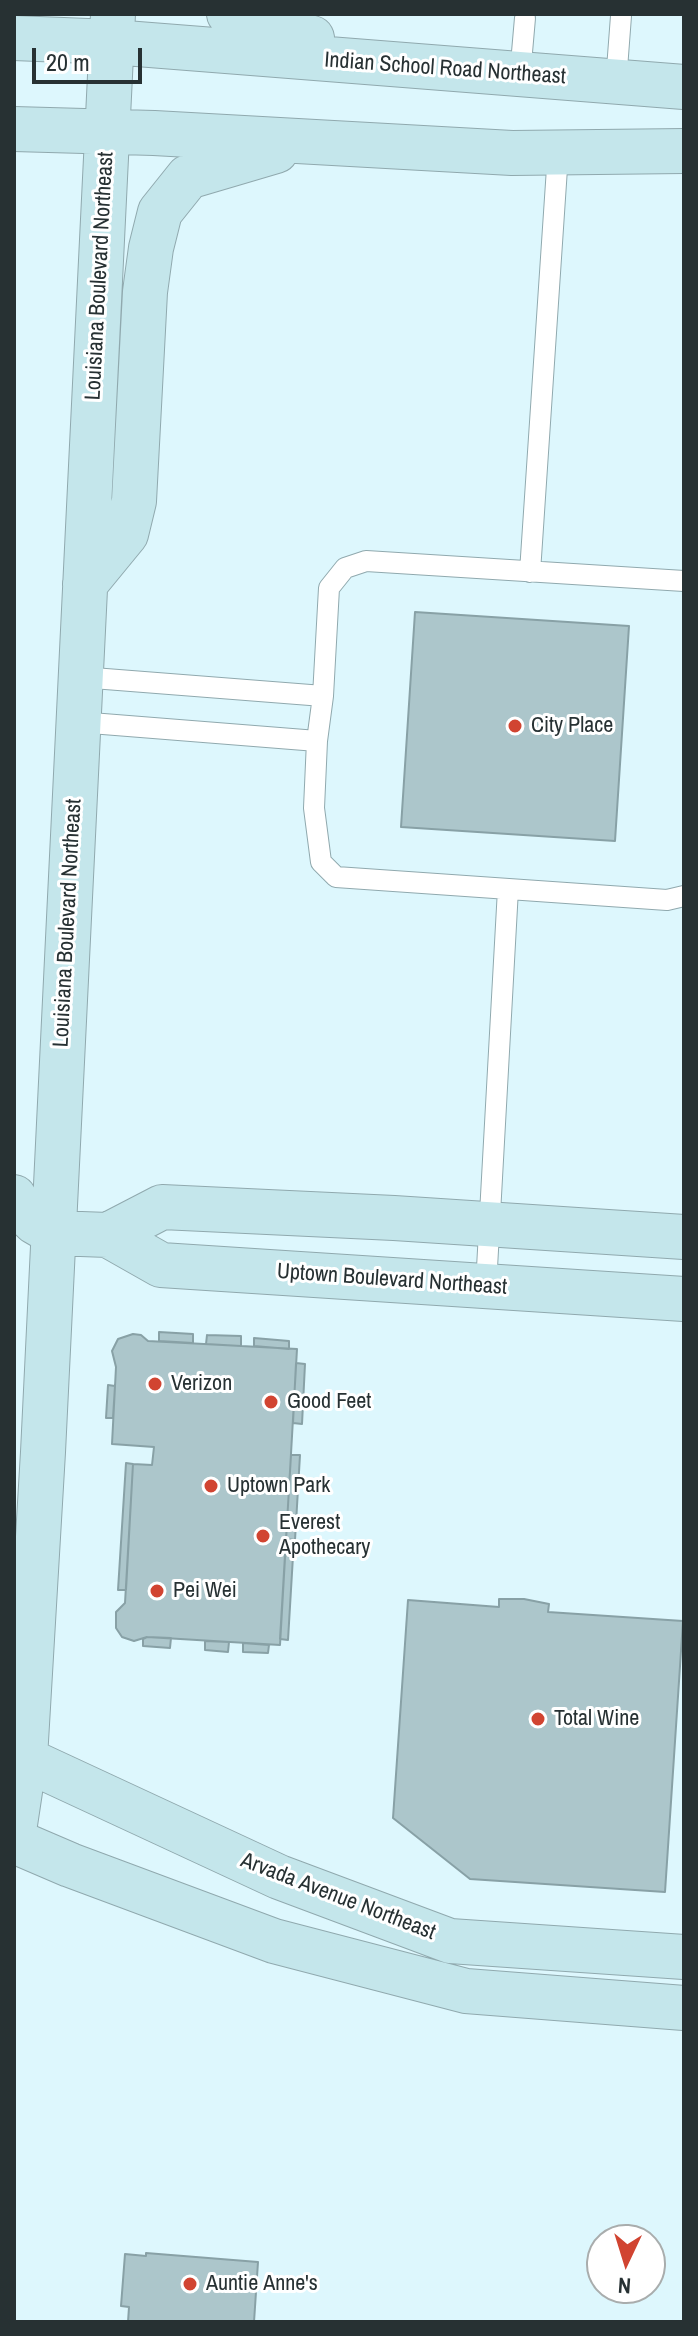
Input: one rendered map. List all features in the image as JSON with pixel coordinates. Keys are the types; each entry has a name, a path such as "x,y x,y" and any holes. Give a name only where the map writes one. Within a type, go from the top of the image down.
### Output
{"street":[{"path":"229,14 348,47 420,56 511,74"},
{"name":"Indian School Road Northeast","path":"14,38 112,28 511,74 684,87"},
{"name":"Louisiana Boulevard Northeast","path":"14,1831 43,1452 112,28"},
{"path":"14,129 107,131 512,153 684,151"},
{"path":"85,584 126,534 134,501 145,292 160,212 188,177 307,142"},
{"path":"14,1197 16,1204 35,1222 54,1233"},
{"name":"Uptown Boulevard Northeast","path":"108,1235 162,1207 684,1237"},
{"name":"Uptown Boulevard Northeast","path":"54,1233 108,1235 161,1265 684,1299"},
{"path":"14,1420 43,1452"},
{"name":"Arvada Avenue Northeast","path":"19,1756 279,1877 450,1941 684,1957"},
{"path":"14,1841 274,1941 466,1991 684,2008"}],"lane":[{"path":"616,82 621,16"},
{"path":"511,74 525,18"},
{"path":"530,572 558,153"},
{"path":"684,581 366,561 345,568 329,588 314,808 321,862 336,877 667,900 684,896"},
{"path":"80,677 323,696"},
{"path":"78,722 317,741"},
{"path":"486,1286 508,889"}],"building":[{"name":"City Place","path":"415,612 629,626 615,841 401,827"},
{"path":"159,1332 193,1334 193,1343 159,1341"},
{"name":"Uptown Park","path":"141,1335 148,1341 297,1349 280,1645 147,1637 134,1641 122,1637 116,1628 116,1612 125,1603 133,1464 152,1465 154,1447 112,1444 116,1367 112,1351 118,1339"},
{"path":"207,1335 241,1336 241,1346 206,1344"},
{"path":"254,1338 289,1341 289,1349 254,1346"},
{"path":"296,1363 305,1364 302,1424 293,1423"},
{"path":"108,1385 115,1386 113,1418 106,1418"},
{"path":"291,1455 300,1455 295,1540 286,1539"},
{"path":"126,1463 133,1464 126,1590 118,1590"},
{"path":"285,1555 293,1556 288,1640 280,1639"},
{"name":"Total Wine","path":"499,1599 524,1599 549,1604 548,1612 683,1621 665,1892 470,1879 393,1818 408,1600 499,1607"},
{"path":"171,1638 170,1648 143,1646 143,1639"},
{"path":"205,1641 229,1642 228,1652 205,1650"},
{"path":"243,1643 269,1645 268,1653 243,1652"},
{"name":"Auntie Anne's","path":"146,2253 258,2262 254,2322 128,2322 129,2307 121,2306 125,2254 146,2256"}],"place":[{"name":"City Place","path":"515,726"},
{"name":"Verizon","path":"155,1384"},
{"name":"Good Feet","path":"271,1402"},
{"name":"Uptown Park","path":"211,1486"},
{"name":"Everest Apothecary","path":"263,1536"},
{"name":"Pei Wei","path":"157,1591"},
{"name":"Total Wine","path":"538,1719"},
{"name":"Auntie Anne's","path":"190,2284"}]}
